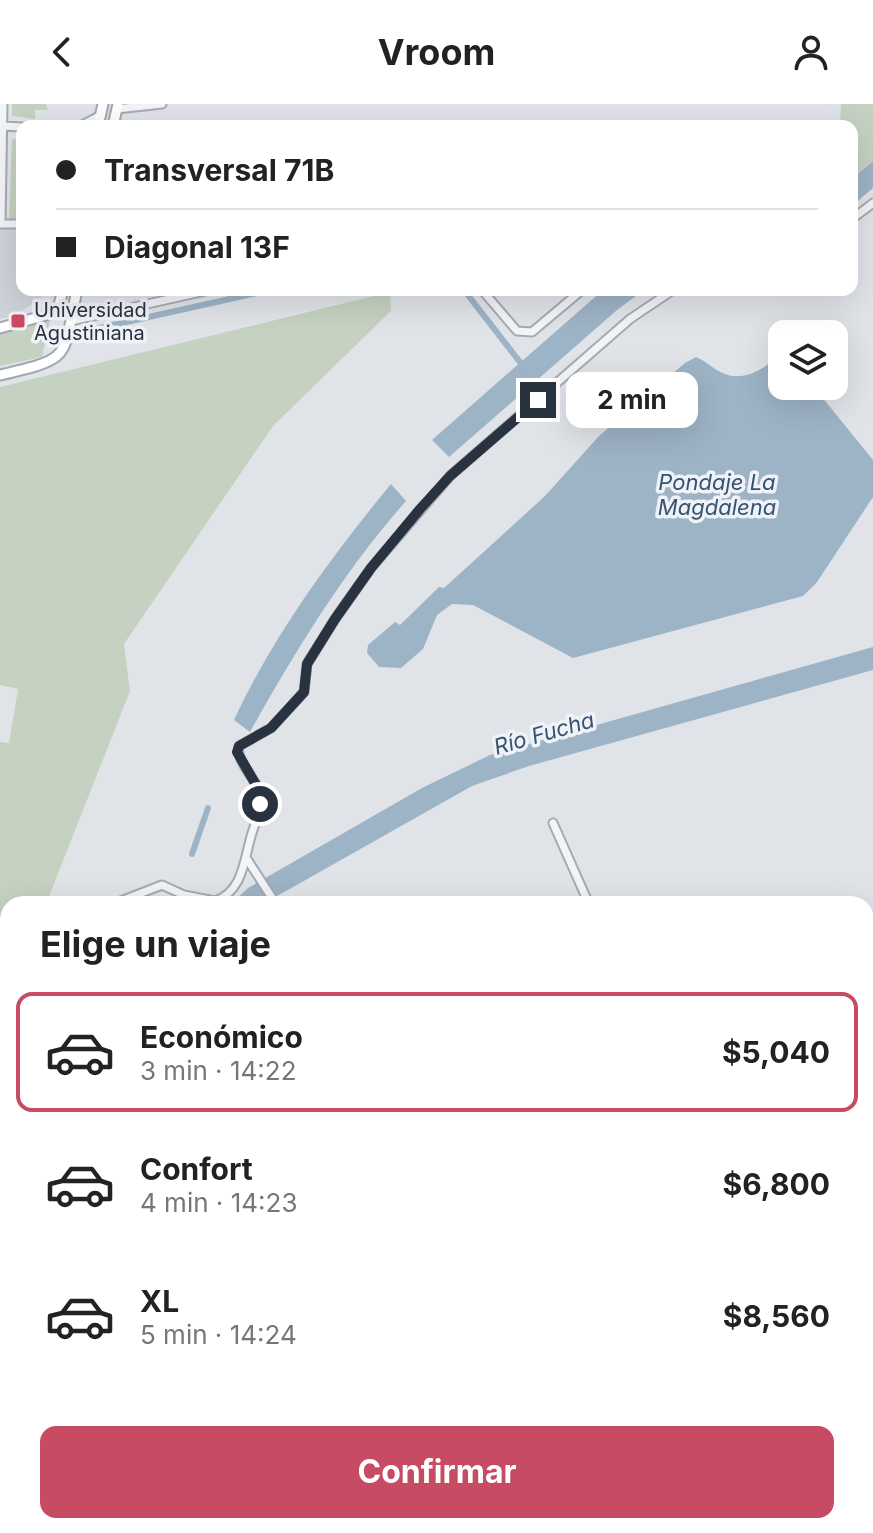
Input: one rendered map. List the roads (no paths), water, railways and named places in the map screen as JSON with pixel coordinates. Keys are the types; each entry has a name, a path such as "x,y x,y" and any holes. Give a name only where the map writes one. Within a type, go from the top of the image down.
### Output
{"main road":[{"path":"57,312 61,296"},
{"path":"0,375 45,365 59,358 66,347 76,296"},
{"path":"0,328 57,312 71,321"}],"street":[{"path":"0,224 3,104"},
{"path":"117,106 162,104"},
{"path":"3,126 16,127"},
{"path":"71,321 183,296"},
{"path":"488,296 524,334 532,332 575,296"},
{"path":"222,896 233,888 247,859 260,795 237,748 271,728 304,692 307,664 335,619 371,568 450,476 630,319 664,296"},
{"path":"553,823 585,896"},
{"path":"247,859 272,896"},
{"path":"134,896 162,885 189,896"}],"water":[{"path":"873,161 873,188 858,201 858,174"},
{"path":"596,296 636,296 449,457 432,440"},
{"name":"Pondaje La Magdalena","path":"696,357 733,376 749,374 768,364 768,400 824,400 873,460 873,497 817,582 803,596 573,658 473,605 452,604 437,615 423,649 401,668 379,667 367,653 368,645 395,622 400,625 439,587 444,588 545,496 599,436 685,363"},
{"path":"391,484 406,501 362,555 322,612 250,732 234,720 267,657 326,568"},
{"path":"873,647 873,670 529,766 472,786 277,896 240,896 248,888 422,788 490,755"}],"waterway":[{"path":"77,333 243,296"},
{"path":"469,296 523,366"},
{"path":"192,854 208,808"}],"place":[{"name":"Universidad Agustiniana","path":"18,321"}],"water label":[{"name":"Río Fucha","path":"544,733"}]}
